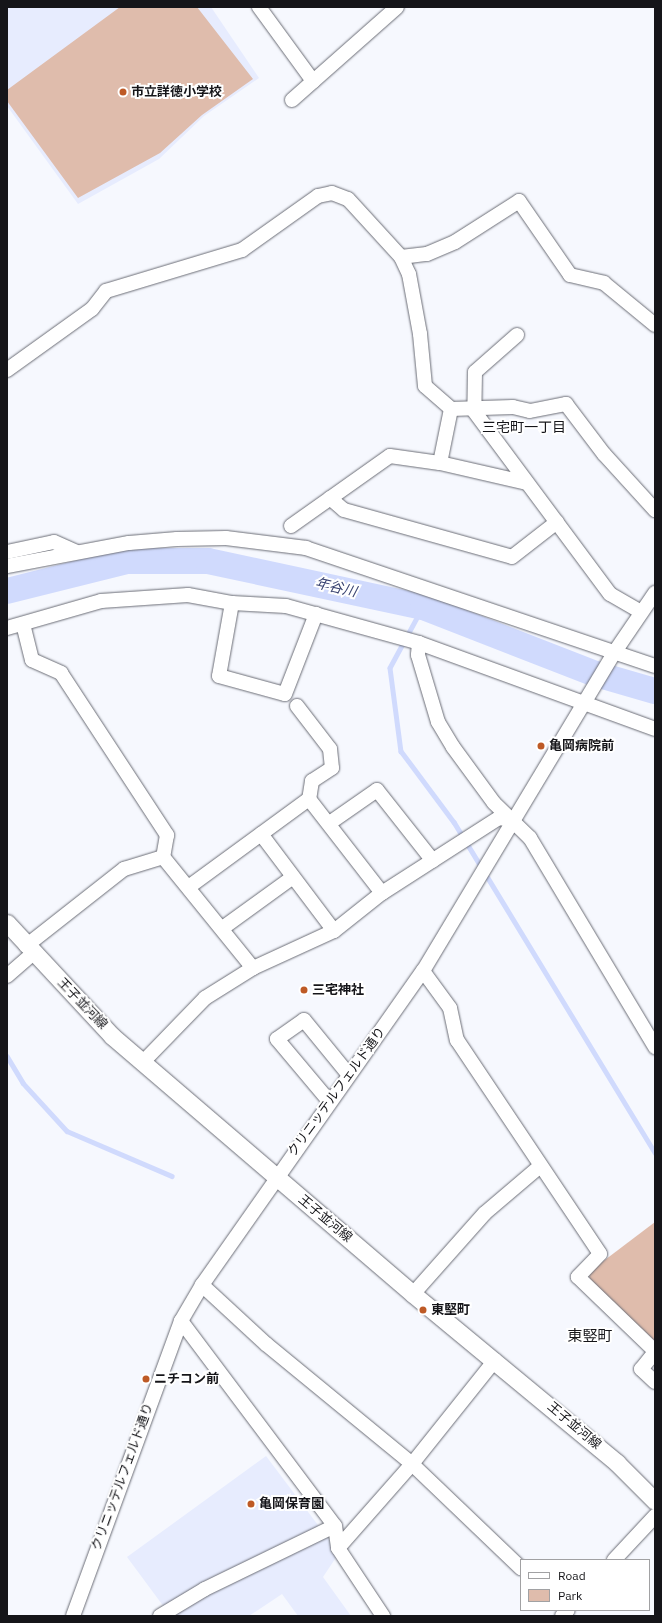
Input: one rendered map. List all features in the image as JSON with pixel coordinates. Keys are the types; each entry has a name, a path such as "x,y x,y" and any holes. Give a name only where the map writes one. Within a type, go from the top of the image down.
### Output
{"main road":[{"name":"王子並河線","path":"7,923 30,950 143,1062 413,1294 617,1462 653,1496"}],"street":[{"path":"292,100 397,7"},
{"path":"265,9 313,81"},
{"path":"7,370 92,309 106,291 242,250 318,196 332,193 348,199 401,256 409,274 420,334 425,386 451,410 474,411 512,407 530,411 566,404 604,454 655,510"},
{"path":"401,256 427,254 455,242 519,201 570,275 604,283 655,325"},
{"path":"517,335 475,372 474,411 558,522 610,594 640,611"},
{"path":"440,463 451,410"},
{"path":"291,526 390,456 440,463 527,482"},
{"path":"330,498 344,510 512,557 558,522"},
{"path":"7,566 129,543 226,538 306,548 612,657 655,666"},
{"path":"7,552 54,542 76,552"},
{"name":"クリニッテルフェルド通り","path":"73,1616 181,1321 202,1284 275,1177 423,971 640,611 655,593"},
{"path":"7,628 101,601 188,595 232,604 286,606 419,643 589,696 655,728"},
{"path":"232,604 219,676 285,694 316,614"},
{"path":"22,624 32,660 62,673 167,835 163,857"},
{"path":"419,643 418,655 438,722 494,802 530,838 655,1047"},
{"path":"190,886 309,799 312,781 332,768 330,749 297,706"},
{"path":"331,822 377,790 433,861"},
{"path":"309,799 331,822 382,893"},
{"path":"143,1062 190,1010 253,968 334,931 382,893 499,818 513,820"},
{"path":"261,834 334,931"},
{"path":"163,857 190,886 224,927 253,968"},
{"path":"7,976 30,950 124,869 163,857"},
{"path":"224,927 293,877"},
{"path":"423,971 450,1008 457,1040 539,1167 600,1254 578,1277 655,1352 641,1369 655,1382"},
{"path":"329,1101 277,1039 304,1020 349,1075"},
{"path":"413,1294 485,1213 539,1167"},
{"path":"202,1284 266,1344 412,1464 520,1567"},
{"path":"181,1321 335,1526 338,1548 383,1616"},
{"path":"338,1548 412,1464 495,1360"},
{"path":"615,1559 655,1516"},
{"path":"160,1616 205,1589 335,1526"}],"shaded area":[{"name":"市立詳徳小学校","path":"7,7 211,7 259,78 204,116 159,159 78,204 7,106"},
{"name":"亀岡保育園","path":"266,1456 339,1553 323,1577 351,1616 298,1616 282,1594 249,1616 153,1616 164,1607 127,1557"}],"green space":[{"name":"市立詳徳小学校","path":"120,7 197,7 253,79 202,115 160,153 78,198 7,101 7,90"},
{"path":"655,1222 655,1341 590,1281 589,1272"}],"waterway":[{"name":"年谷川","path":"7,591 126,561 208,561 423,607 596,674 655,691"},
{"path":"423,607 390,668 401,751 454,822 655,1153"},
{"path":"7,1056 23,1083 67,1131 172,1176"}],"place":[{"name":"市立詳徳小学校","path":"123,92"},
{"name":"亀岡病院前","path":"541,746"},
{"name":"三宅神社","path":"304,990"},
{"name":"東堅町","path":"423,1310"},
{"name":"ニチコン前","path":"146,1379"},
{"name":"亀岡保育園","path":"251,1504"}],"district":[{"name":"三宅町一丁目","path":"524,427"},
{"name":"東竪町","path":"590,1336"}]}
